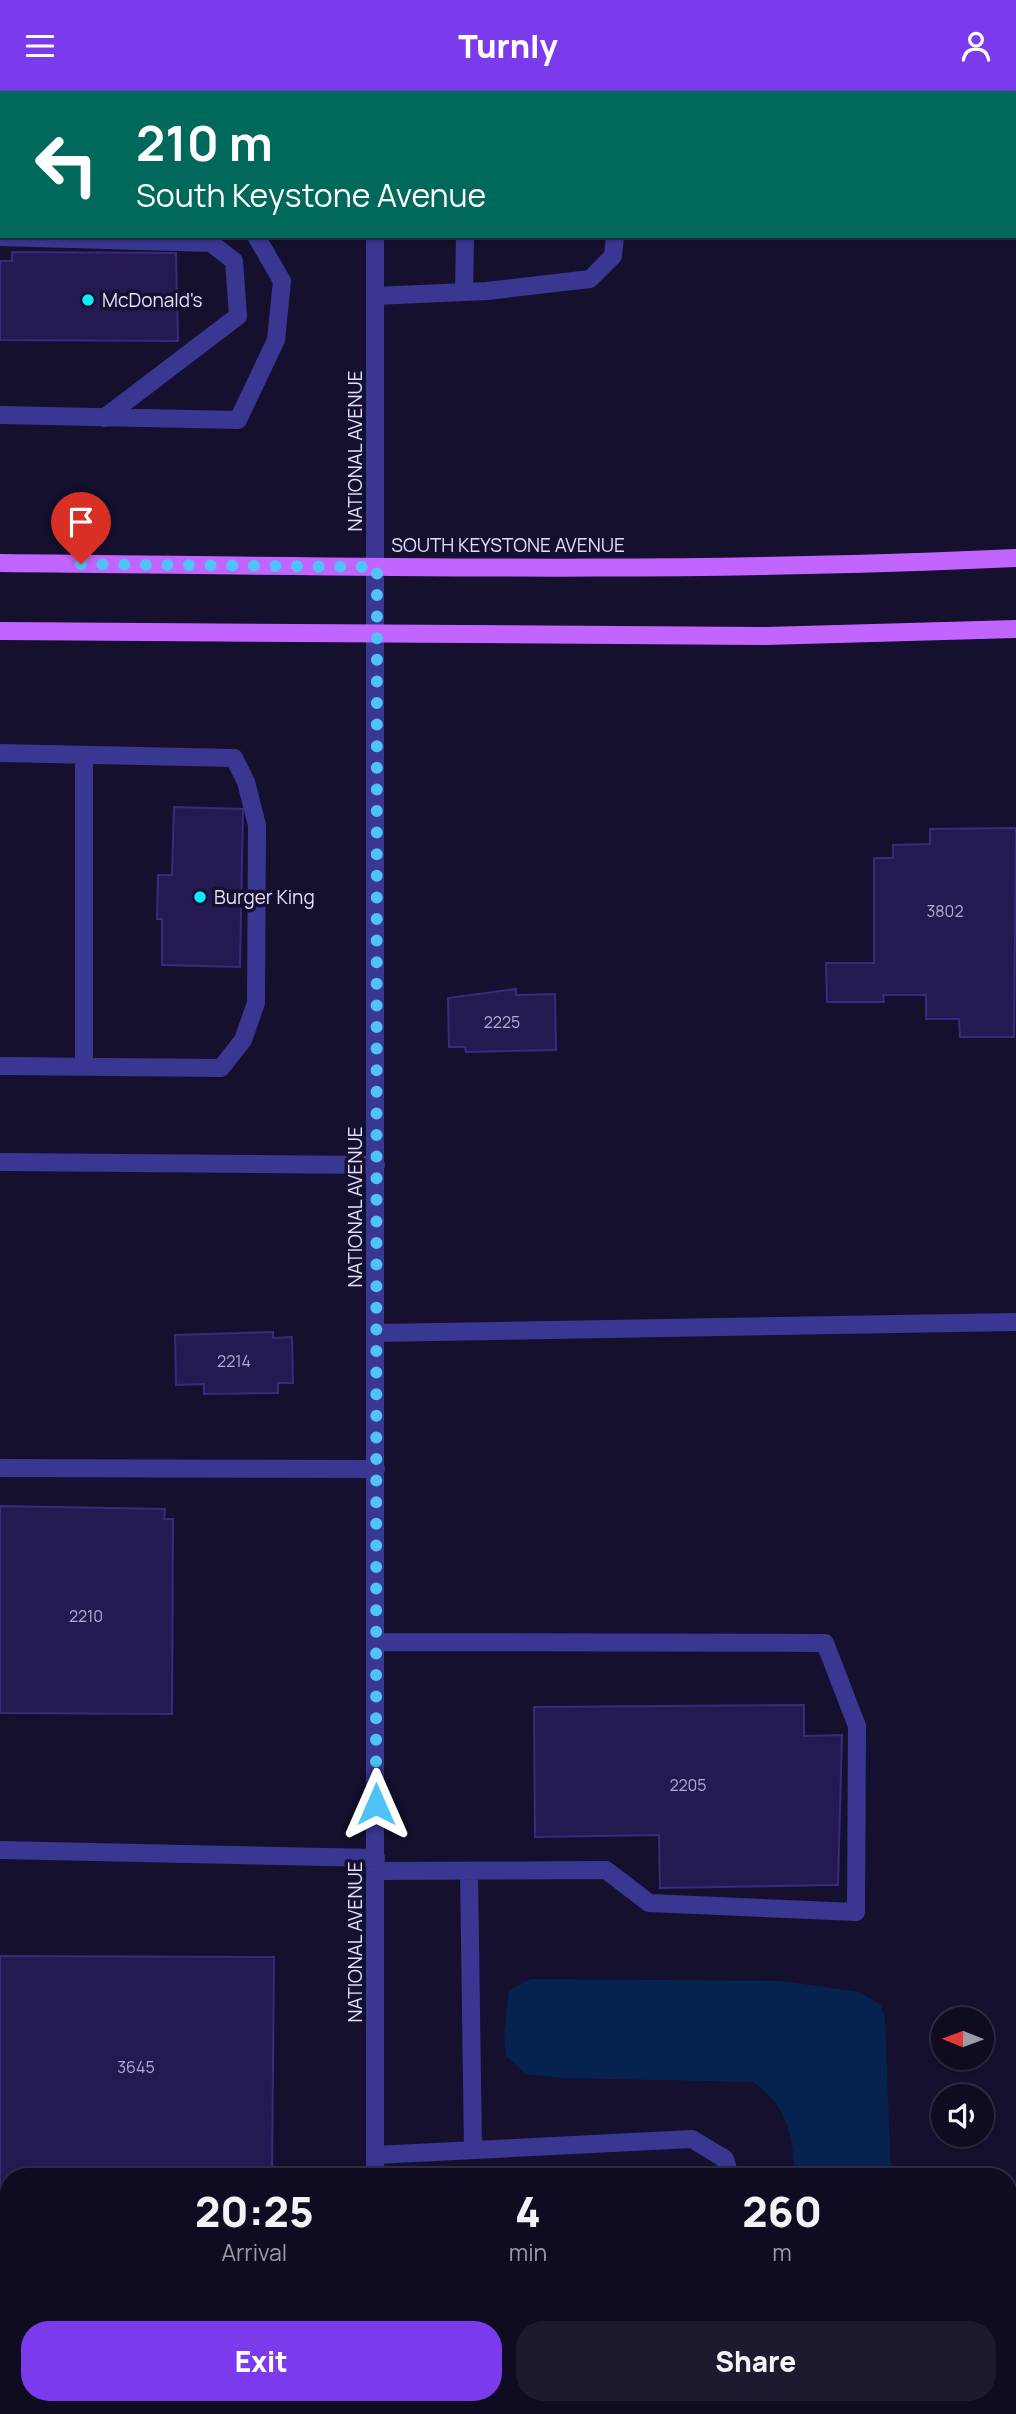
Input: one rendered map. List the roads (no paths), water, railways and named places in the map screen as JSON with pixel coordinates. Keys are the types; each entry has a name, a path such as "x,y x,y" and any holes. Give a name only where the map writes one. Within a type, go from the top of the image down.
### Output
{"main road":[{"name":"SOUTH KEYSTONE AVENUE","path":"0,563 377,567 858,566 1016,558"},
{"path":"0,631 766,636 1016,629"}],"street":[{"path":"35,238 211,243 234,261 238,316 104,418"},
{"path":"0,415 238,420 276,340 282,281 257,238"},
{"name":"NATIONAL AVENUE","path":"374,238 377,567 375,2168"},
{"path":"464,291 465,238"},
{"path":"375,296 590,279 613,256 614,238"},
{"path":"0,753 233,758 246,782 257,825 256,1003 243,1040 221,1068 0,1066"},
{"path":"84,1067 85,755"},
{"path":"0,1162 376,1165"},
{"path":"377,1333 1016,1322"},
{"path":"0,1468 376,1469"},
{"path":"0,1850 376,1864 469,1871 606,1870 649,1903 856,1912 857,1726 825,1643 376,1642"},
{"path":"469,1871 473,2150"},
{"path":"375,2155 692,2139 725,2159 728,2168"}],"water":[{"path":"531,1979 782,1981 859,1992 880,2004 885,2018 891,2168 794,2168 790,2135 781,2112 774,2101 753,2082 560,2078 526,2074 506,2056 504,2033 509,1990"}],"place":[{"name":"McDonald's","path":"88,300"},
{"name":"Burger King","path":"200,897"}]}
